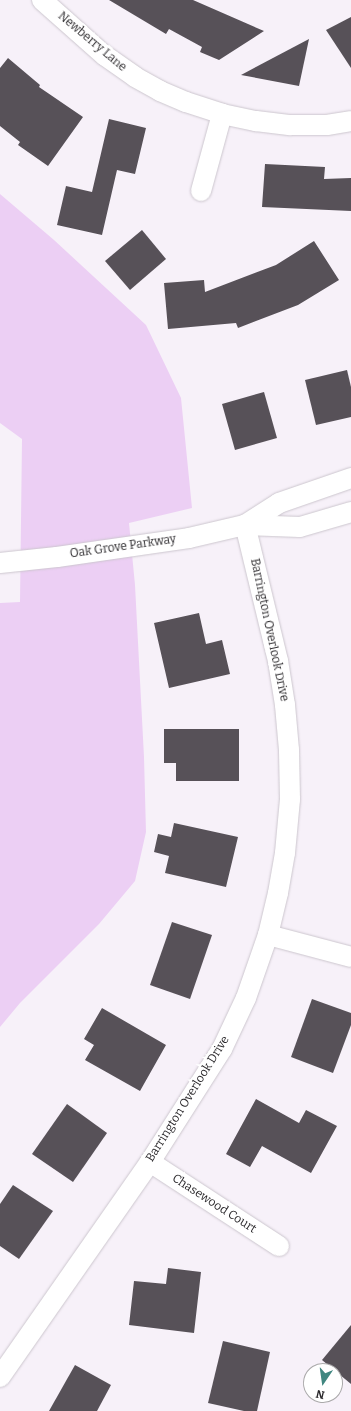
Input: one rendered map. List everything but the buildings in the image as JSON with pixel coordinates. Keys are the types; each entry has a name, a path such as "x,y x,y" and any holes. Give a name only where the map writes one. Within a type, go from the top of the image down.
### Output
{"street":[{"name":"Newberry Lane","path":"42,0 104,55 135,77 160,92 222,114 256,121 291,125 326,125 351,121"},
{"path":"201,191 222,114"},
{"name":"Oak Grove Parkway","path":"245,525 279,503 351,478"},
{"name":"Oak Grove Parkway","path":"0,563 57,557 174,540 245,525 300,527 351,512"},
{"name":"Barrington Overlook Drive","path":"0,1377 150,1162 222,1049 246,998 268,935 278,893 285,853 290,799 289,750 285,705 278,661 245,525"},
{"path":"268,935 351,957"},
{"name":"Chasewood Court","path":"150,1162 279,1246"}],"shaded area":[{"path":"0,194 54,240 146,325 181,398 192,508 129,523 135,585 144,757 146,832 135,881 99,924 20,1003 0,1027 0,603 20,602 22,439 0,423"}]}
